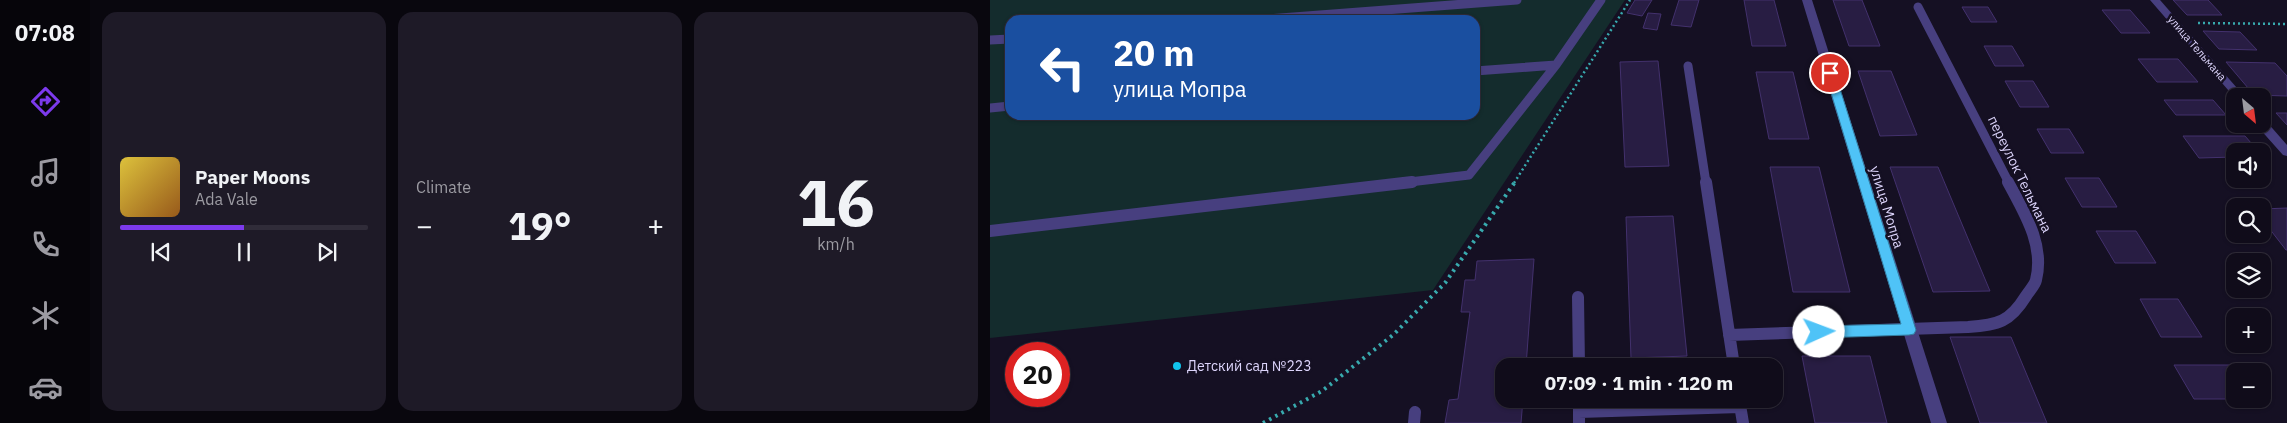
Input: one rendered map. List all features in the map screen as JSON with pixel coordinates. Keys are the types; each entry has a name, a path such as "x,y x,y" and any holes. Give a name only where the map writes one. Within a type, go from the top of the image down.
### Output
{"street":[{"name":"улица Мопра","path":"1807,0 1939,423"},
{"name":"улица Тельмана","path":"2155,0 2232,88"},
{"path":"2270,133 2287,152"}],"lane":[{"path":"1320,15 1517,0"},
{"path":"990,231 1469,175 1556,64 1601,0"},
{"name":"переулок Тельмана","path":"1729,335 1909,330 1984,325 2003,321 2021,306 2029,290 2036,282 2039,256 2031,226 1918,7"},
{"path":"990,40 1005,39"},
{"path":"1480,71 1556,64"},
{"path":"1688,66 1733,358"},
{"path":"990,108 1005,106"},
{"path":"1578,298 1579,358"},
{"path":"1579,411 1639,408"},
{"path":"1741,408 1743,423"}],"path":[{"path":"1263,423 1322,392 1393,335 1445,283 1524,168 1630,0"},
{"path":"2175,23 2287,24"}],"green space":[{"path":"990,0 1625,0 1433,290 990,338"}],"building":[{"path":"1635,0 1652,0 1642,16 1627,13"},
{"path":"1679,0 1699,0 1691,27 1671,25"},
{"path":"1744,0 1774,0 1786,46 1752,46"},
{"path":"1833,0 1862,0 1880,46 1849,46"},
{"path":"2173,0 2208,0 2222,15 2187,15"},
{"path":"1962,7 1988,7 1997,22 1971,22"},
{"path":"2102,10 2130,10 2150,33 2121,33"},
{"path":"1648,13 1661,14 1657,30 1643,28"},
{"path":"2203,31 2240,32 2257,50 2219,49"},
{"path":"1984,46 2012,46 2024,66 1995,66"},
{"path":"2138,59 2178,59 2198,82 2157,82"},
{"path":"1658,61 1669,166 1625,167 1620,62"},
{"path":"2226,62 2275,63 2287,76 2287,96 2271,96 2271,88 2248,88"},
{"path":"1858,71 1891,71 1917,135 1880,136"},
{"path":"1756,72 1793,72 1809,139 1769,139"},
{"path":"2005,81 2033,81 2049,107 2020,107"},
{"path":"2164,100 2213,100 2226,115 2176,115"},
{"path":"2276,113 2287,113 2287,125"},
{"path":"2037,129 2069,129 2084,153 2051,153"},
{"path":"2183,136 2245,136 2251,143 2226,143 2226,157 2199,158"},
{"path":"1770,167 1819,167 1850,292 1793,292"},
{"path":"1890,167 1938,167 1990,291 1933,292"},
{"path":"2065,178 2099,178 2117,207 2082,207"},
{"path":"2287,208 2287,250 2271,231 2271,209"},
{"path":"1673,216 1687,356 1631,358 1626,217"},
{"path":"2096,231 2136,231 2156,263 2115,263"},
{"path":"1534,259 1527,358 1495,358 1495,408 1522,408 1521,423 1445,423 1449,400 1458,399 1470,312 1461,312 1465,280 1475,280 1477,261"},
{"path":"2140,299 2178,299 2202,337 2161,337"},
{"path":"1950,337 2011,337 2047,423 1980,423"},
{"path":"1802,356 1870,356 1887,423 1815,423"},
{"path":"2174,365 2226,365 2226,399 2194,399"}],"place":[{"name":"Детский сад №223","path":"1177,366"}],"route":[{"path":"1819,332 1909,330 1830,73"}]}
